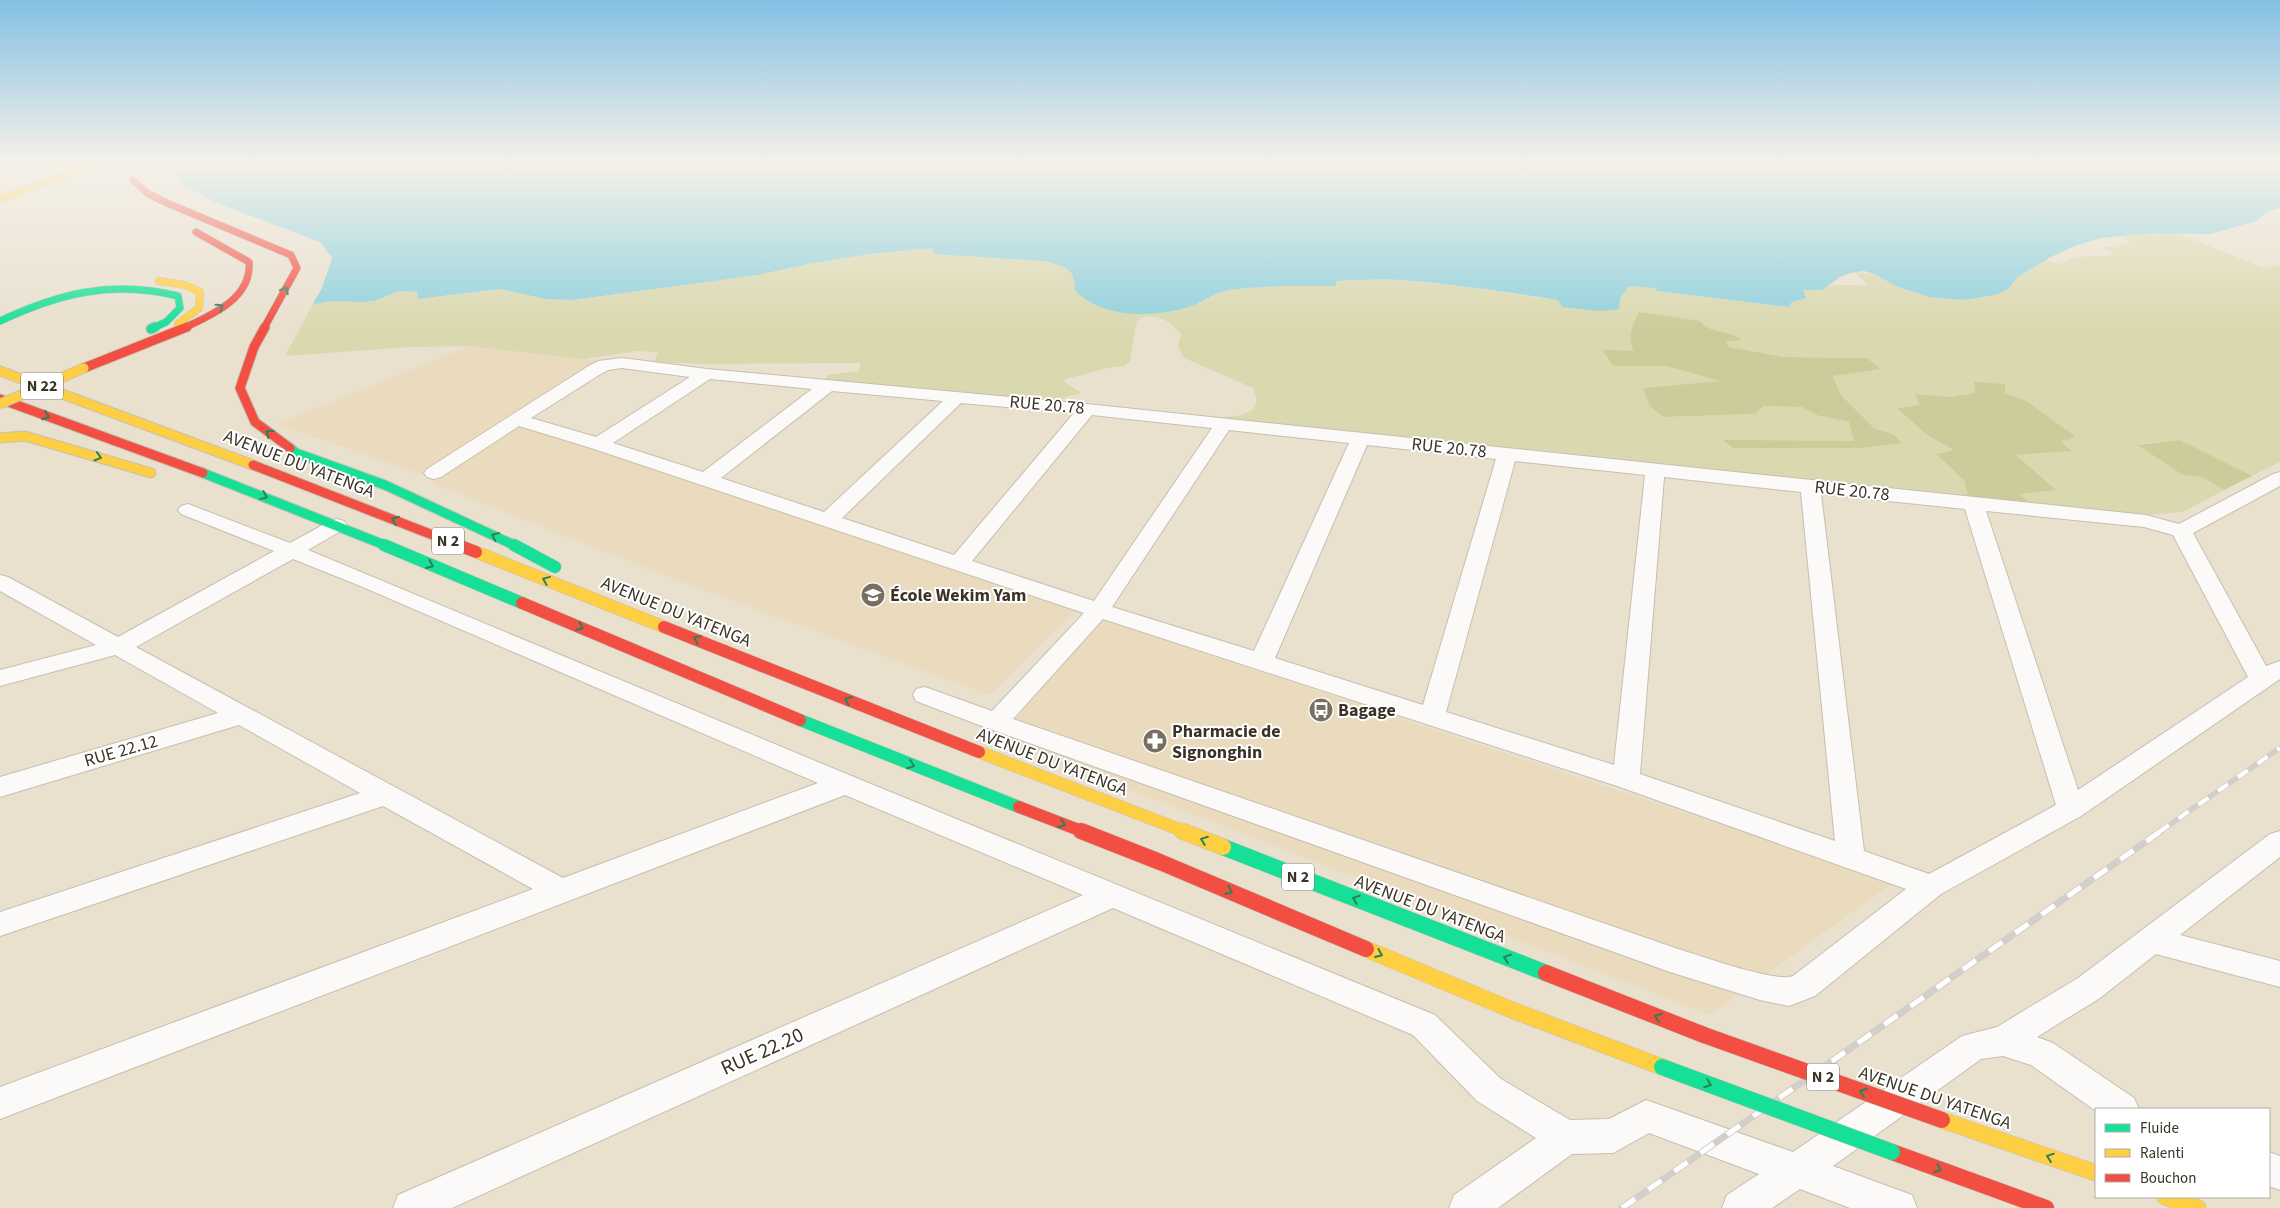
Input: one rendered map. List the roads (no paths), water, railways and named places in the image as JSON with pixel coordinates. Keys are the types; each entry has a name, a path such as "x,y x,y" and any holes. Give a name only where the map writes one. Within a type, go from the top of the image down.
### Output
{"main road":[{"path":"204,218 291,255 297,268 254,347 240,388 255,422 296,453 385,485 505,540 566,573"},
{"path":"80,366 144,343 216,310 240,293 251,274 249,262 185,226"},
{"path":"13,302 122,280 162,281 185,285 200,292 199,308 181,322 144,343"},
{"path":"0,320 30,306 72,294 112,288 166,290 178,296 180,308 166,322 80,366"},
{"path":"0,366 18,378"},
{"name":"N 22","path":"0,397 80,366"},
{"name":"N 22","path":"0,404 80,366"},
{"name":"AVENUE DU YATENGA","path":"0,371 276,473 893,718 1704,1034 1942,1120 2095,1173"},
{"name":"N 2","path":"0,397 337,525 865,747 1160,862 1512,1010 2046,1208"},
{"path":"0,438 32,437 160,476"},
{"path":"187,481 241,487"},
{"path":"583,583 661,625"},
{"path":"2168,1198 2198,1208"}],"street":[{"name":"RUE 20.78","path":"517,420 604,365 622,363 707,374 1224,423 1810,487 2146,521 2181,531"},
{"path":"598,444 707,374"},
{"path":"706,480 828,385"},
{"path":"828,520 957,397"},
{"path":"959,563 1087,409"},
{"path":"434,473 517,420 598,444 1099,610 1626,779 1931,886"},
{"path":"996,722 1099,610 1224,423"},
{"path":"1261,662 1360,439"},
{"path":"1432,718 1507,454"},
{"path":"1626,779 1654,469"},
{"path":"925,695 996,722 1681,964 1760,987 1789,992 1804,986 1931,886 2072,809 2271,674 2181,531 2280,478"},
{"path":"1810,487 1851,857"},
{"path":"1974,503 2072,809"},
{"path":"188,510 366,580 845,784 1424,1026 1489,1090 1566,1137 1614,1136 1646,1116 1899,1208"},
{"path":"0,678 118,647 337,525"},
{"path":"0,582 561,890"},
{"name":"RUE 22.12","path":"0,787 242,716"},
{"path":"0,1103 845,784"},
{"path":"0,924 387,794"},
{"path":"1740,1208 1798,1170 1974,1046 2003,1041 2089,988 2280,842"},
{"name":"RUE 22.20","path":"411,1208 1113,895"},
{"path":"2151,940 2280,974"},
{"path":"2003,1041 2041,1053 2121,1108"},
{"path":"1467,1208 1566,1137"}],"water":[{"path":"258,218 2259,218 2256,221 2211,234 2153,233 2101,238 2078,245 2051,257 2019,276 2009,288 1999,294 1962,300 1929,297 1896,286 1874,274 1864,271 1840,277 1822,290 1803,290 1806,298 1792,302 1789,307 1629,286 1620,298 1619,309 1600,311 1562,307 1558,300 1500,291 1394,279 1377,279 1337,281 1335,286 1242,288 1216,294 1194,305 1180,309 1148,314 1132,314 1100,307 1086,300 1075,290 1075,283 1071,273 1059,265 1046,261 934,254 932,248 869,254 808,264 758,275 572,300 546,299 500,289 417,299 418,292 399,291 374,301 332,301 313,304 322,288 332,258 320,242"}],"railway":[{"path":"2159,832 2280,748"},
{"path":"1622,1208 2161,831"}],"place":[{"name":"École Wekim Yam","path":"873,595"},
{"name":"Bagage","path":"1321,710"},
{"name":"Pharmacie de Signonghin","path":"1155,741"}]}
